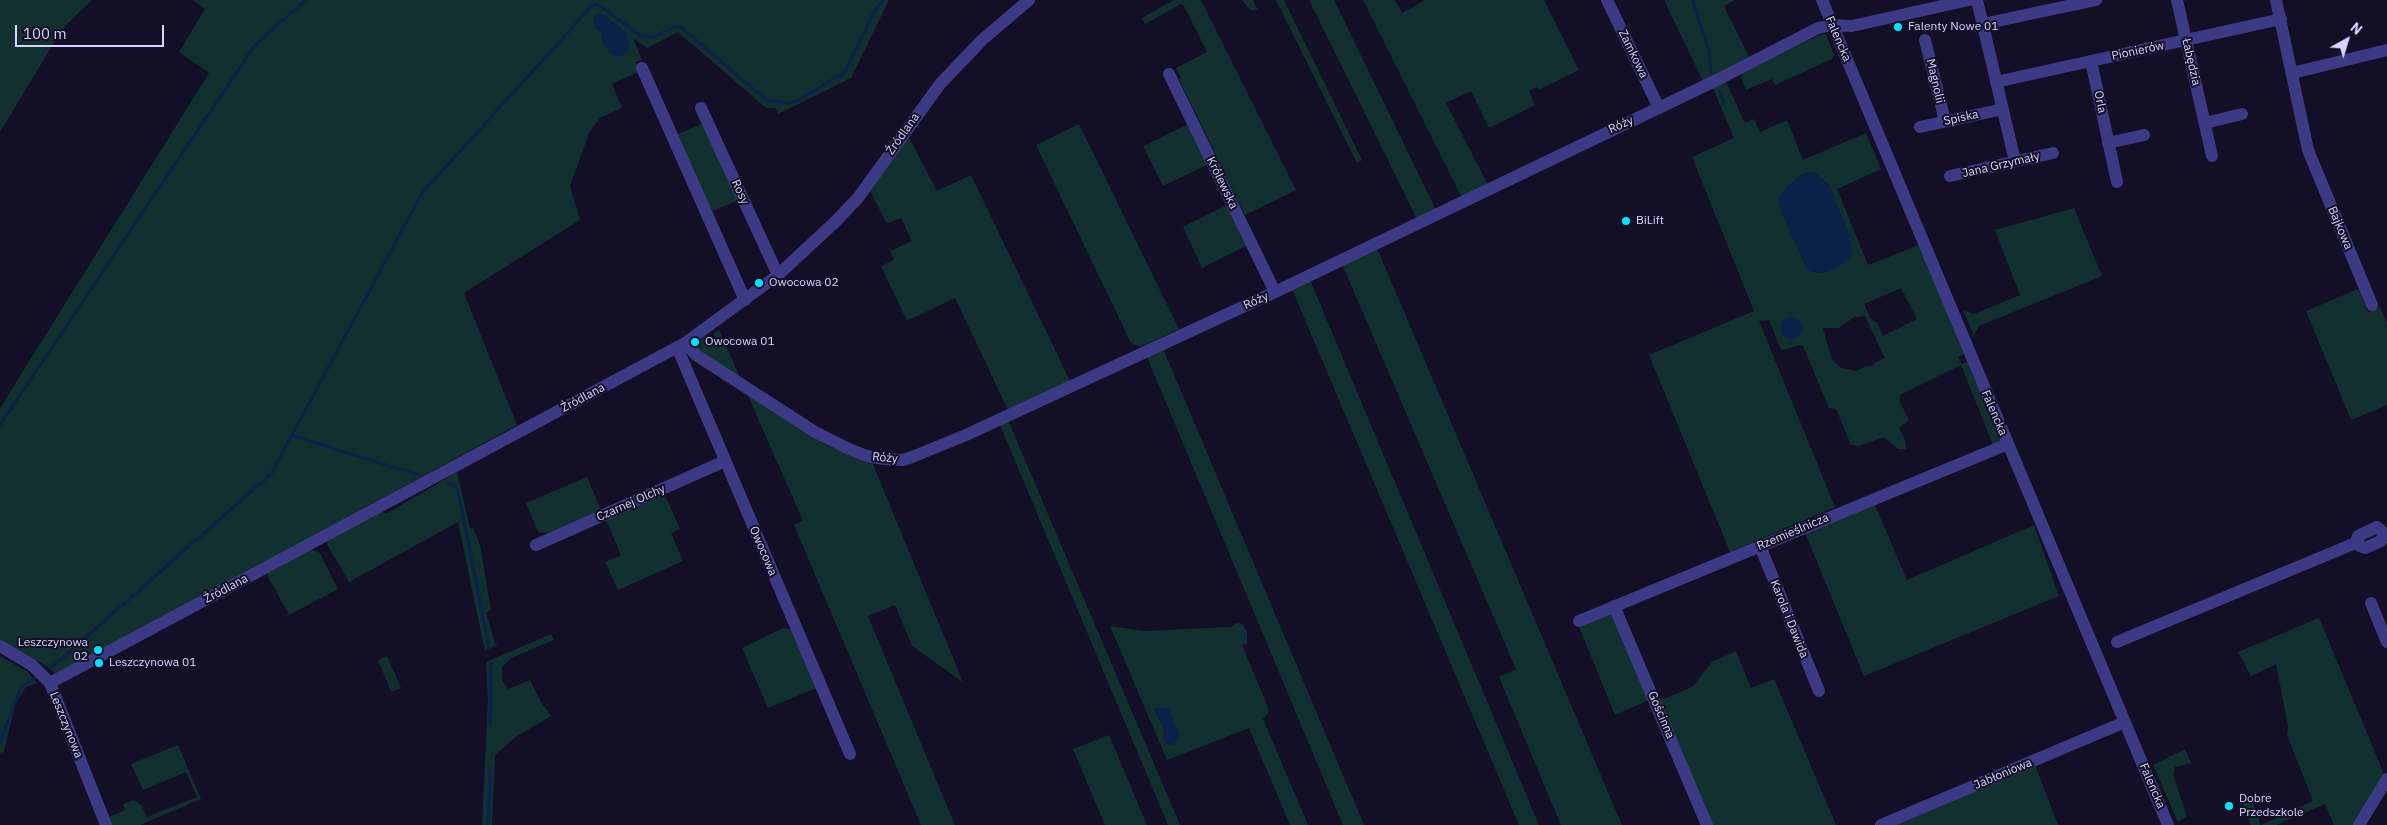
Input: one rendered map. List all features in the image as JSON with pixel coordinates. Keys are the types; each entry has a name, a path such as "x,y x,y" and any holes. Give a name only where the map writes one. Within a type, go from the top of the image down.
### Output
{"street":[{"name":"Źródlana","path":"50,683 681,345 745,300 801,255 858,198 940,84 982,40 1029,0"},
{"name":"Zamkowa","path":"1607,0 1659,108"},
{"name":"Falencka","path":"1822,0 2168,825"},
{"name":"Róży","path":"681,345 815,432 867,456 903,460 966,436 1275,292 1659,108 1811,32 1832,25 1852,26 1969,0"},
{"path":"1977,0 2014,162"},
{"path":"1983,24 2096,0"},
{"name":"Łabędzia","path":"2177,0 2212,156"},
{"name":"Bajkowa","path":"2276,0 2308,150 2372,305"},
{"name":"Pionierów","path":"1996,82 2280,19"},
{"name":"Magnolii","path":"1925,40 1945,122"},
{"path":"2292,73 2387,50"},
{"name":"Orla","path":"2091,61 2117,182"},
{"path":"642,68 745,300"},
{"name":"Królewska","path":"1169,74 1275,292"},
{"name":"Rosy","path":"701,108 778,275"},
{"name":"Spiska","path":"1920,127 2003,109"},
{"path":"2205,123 2242,114"},
{"path":"2108,143 2144,135"},
{"name":"Jana Grzymały","path":"1950,176 2053,153"},
{"name":"Owocowa","path":"681,345 725,461 850,754"},
{"name":"Rzemieślnicza","path":"1579,622 2008,444"},
{"name":"Czarnej Olchy","path":"536,545 725,461"},
{"path":"2117,642 2358,542"},
{"name":"Karola i Dawida","path":"1760,546 1819,691"},
{"path":"2371,604 2387,642"},
{"name":"Gościnna","path":"1614,606 1707,825"},
{"name":"Leszczynowa","path":"0,646 32,665 50,683 106,825"},
{"name":"Jabłoniowa","path":"1881,825 2125,722"},
{"path":"2359,825 2387,779"}],"green space":[{"path":"0,0 92,0 63,28 0,132"},
{"path":"193,0 889,0 851,78 778,114 776,108 766,108 678,32 647,48 633,38 642,60 636,62 640,71 612,84 622,108 600,118 589,133 570,186 580,220 464,293 517,425 57,675 45,665 0,640 0,408 209,73 179,52 205,9","holes":["594,25 629,43 627,52 611,54 603,43 602,33"]},
{"path":"1174,0 1201,0 1296,190 1245,215 1179,79 1181,78 1176,68 1207,52 1184,6 1181,4 1145,24 1142,18"},
{"path":"1242,0 1253,0 1258,10 1250,10"},
{"path":"1276,0 1284,0 1362,160 1357,163"},
{"path":"1309,0 1334,0 1436,210 1417,219"},
{"path":"1363,0 1395,0 1402,13 1425,0 1544,0 1579,70 1539,90 1537,87 1529,91 1535,105 1489,128 1471,91 1446,103 1488,185 1462,198"},
{"path":"1664,0 1735,0 1724,6 1750,59 1703,81"},
{"path":"1822,34 1826,34 1834,55 1832,59 1775,85 1772,79 1746,90 1741,78 1743,71"},
{"path":"1726,82 1745,123 1754,119 1760,132 1787,120 1803,160 1866,133 1881,169 1837,189 1868,265 1919,245 1964,354 1958,357 1962,364 1967,362 2000,441 1993,445 1961,365 1900,395 1900,402 1909,420 1899,428 1905,440 1906,449 1898,449 1884,437 1859,446 1851,445 1836,409 1829,408 1803,346 1800,345 1783,350 1780,348 1769,320 1759,321 1835,507 1730,552 1649,355 1754,311 1692,157 1734,138 1713,88","holes":["1814,172 1828,184 1848,232 1826,272 1819,273 1810,271 1804,262 1782,213 1788,186 1803,174","1901,288 1917,319 1883,336 1877,323 1871,319 1864,304","1865,316 1885,358 1872,366 1866,366 1856,371 1841,368 1832,360 1823,328 1839,328 1854,317"]},
{"path":"704,123 739,200 710,212 676,135"},
{"path":"1079,124 1179,329 1140,347 1131,343 1036,145"},
{"path":"1187,125 1207,165 1163,186 1143,146"},
{"path":"907,134 937,191 971,175 1072,385 1009,412 955,298 907,321 881,266 894,260 890,251 912,241 901,218 889,223 886,222 870,191"},
{"path":"1227,205 1246,246 1202,268 1183,227"},
{"path":"2074,208 2102,276 1979,326 1974,335 1963,310 1974,314 2020,295 1995,230"},
{"path":"1377,248 1622,825 1561,825 1499,677 1516,669 1342,264"},
{"path":"1310,280 1539,825 1519,825 1292,289"},
{"path":"2358,289 2368,312 2380,307 2387,323 2387,405 2351,420 2306,311"},
{"path":"719,330 740,377 700,354 694,345 705,336 711,343 716,339 713,334"},
{"path":"1162,346 1364,825 1343,825 1146,355"},
{"path":"746,391 827,446 872,462 963,682 912,646 895,605 868,616 955,825 921,825 794,525 803,521"},
{"path":"1008,420 1180,825 1168,825 1000,425"},
{"path":"457,472 470,528 473,528 480,545 491,610 486,613 495,643 498,644 485,651 458,522 349,582 327,541 381,510 386,514"},
{"path":"587,477 601,510 547,533 538,532 526,503"},
{"path":"665,495 680,529 671,533 683,561 618,590 605,562 621,555 606,520"},
{"path":"1874,503 1907,580 2034,525 2059,596 1864,676 1805,533"},
{"path":"311,549 320,553 338,589 289,615 266,573"},
{"path":"1612,613 1649,700 1615,715 1579,627"},
{"path":"2319,618 2384,774 2353,825 2334,825 2325,804 2276,825 2261,825 2313,801 2287,735 2288,726 2276,664 2251,676 2238,652"},
{"path":"1236,623 1242,624 1247,632 1247,644 1242,645 1268,707 1268,713 1263,719 1308,825 1290,825 1249,728 1167,760 1110,626 1144,631 1231,627","holes":["1154,709 1180,735 1163,735 1165,730"]},
{"path":"783,628 791,629 819,687 768,708 742,648"},
{"path":"551,634 554,640 511,658 502,667 502,680 508,689 530,680 542,704 551,716 517,736 495,755 492,825 482,825 488,699 486,662"},
{"path":"1736,651 1751,688 1774,679 1836,825 1712,825 1659,701 1692,687 1712,662"},
{"path":"0,656 28,672 37,683 26,687 15,704 4,752 0,753"},
{"path":"387,656 401,688 391,692 378,660"},
{"path":"1109,735 1147,825 1105,825 1073,749"},
{"path":"178,745 201,799 140,825 112,825 109,817 125,810 123,804 134,800 142,806 147,817 197,797 186,772 143,790 131,764"},
{"path":"2185,749 2191,763 2175,767 2173,774 2187,817 2178,822 2153,765"},
{"path":"2035,765 2058,825 1893,825"},
{"path":"2239,795 2249,798 2257,812 2260,825 2251,825"}],"water":[{"path":"598,13 604,15 626,32 629,43 627,52 624,55 616,57 611,54 603,43 602,33 593,22 593,18"},
{"path":"1814,172 1827,184 1832,193 1848,232 1853,252 1848,260 1837,268 1819,273 1810,271 1804,262 1782,213 1778,198 1788,186 1804,174"},
{"path":"1787,317 1795,317 1802,324 1802,332 1795,339 1787,339 1780,332 1780,324"},
{"path":"1168,707 1180,735 1173,745 1167,745 1163,740 1165,730 1154,709"}],"waterway":[{"path":"0,425 255,45 306,0"},
{"path":"51,668 271,474 422,193 591,7 600,6 641,36 653,37 675,27 682,28 766,100 789,103 797,101 845,72 874,12 883,0"},
{"path":"1693,0 1709,51 1711,74"},
{"path":"1719,91 1724,102"},
{"path":"293,436 419,475"},
{"path":"448,483 455,486 458,491 489,647"},
{"path":"490,725 491,663"},
{"path":"0,742 21,687 35,678"},
{"path":"488,825 490,768"}],"place":[{"name":"Falenty Nowe 01","path":"1898,27"},
{"name":"BiLift","path":"1626,221"},
{"name":"Owocowa 02","path":"759,283"},
{"name":"Owocowa 01","path":"695,342"},
{"name":"Leszczynowa 02","path":"98,650"},
{"name":"Leszczynowa 01","path":"99,663"},
{"name":"Dobre Przedszkole","path":"2229,806"}]}
